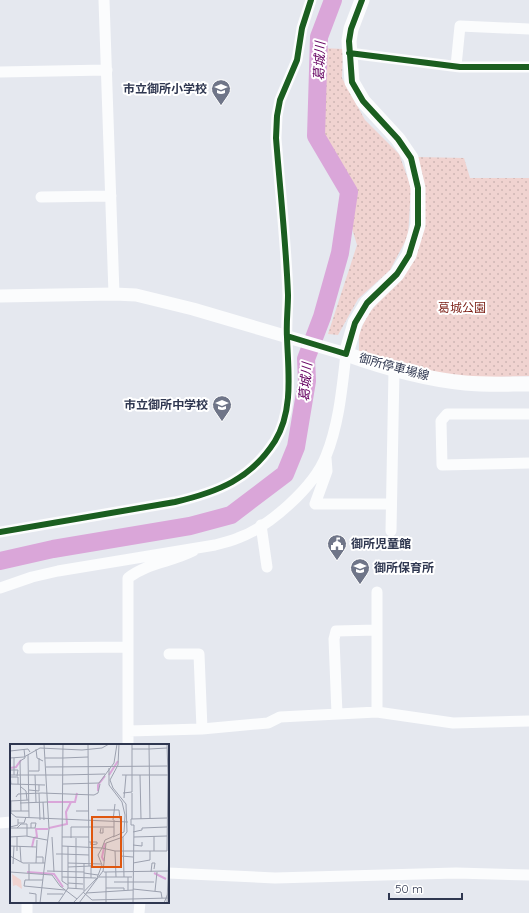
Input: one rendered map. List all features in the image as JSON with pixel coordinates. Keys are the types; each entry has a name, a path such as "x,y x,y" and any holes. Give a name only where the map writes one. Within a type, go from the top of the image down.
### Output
{"main road":[{"name":"御所停車場線","path":"362,0 351,29 349,53 352,82 363,101 398,139 411,158 418,188 418,225 409,255 397,274 367,304 355,323 340,353 394,370 465,383 529,384"}],"street":[{"path":"104,0 114,294"},
{"path":"0,532 202,496 230,484 251,470 276,439 284,416 289,383 292,338 276,138 276,116 280,100 296,60 302,28 311,0"},
{"path":"456,66 460,26 529,29"},
{"path":"349,53 456,66 529,67"},
{"path":"0,72 106,70"},
{"path":"41,197 111,196"},
{"path":"0,296 136,295 292,338 340,353 338,414 326,458 315,477 288,506 261,525 240,538 199,548 182,549 58,571 32,577 0,588"},
{"path":"391,531 394,370"},
{"path":"529,414 447,414 441,421 442,465 529,463"},
{"path":"326,458 327,471 315,504 391,504"},
{"path":"261,525 267,567"},
{"path":"128,744 128,578 140,569 182,557 199,548"},
{"path":"377,592 377,712"},
{"path":"337,714 334,639 336,631 378,630"},
{"path":"28,648 128,647"},
{"path":"169,654 199,654 202,729"},
{"path":"128,731 202,729 268,723 280,717 377,712 453,723 529,721"},
{"path":"0,823 10,822"},
{"path":"169,873 275,878 456,873 529,875"},
{"path":"139,913 140,903"}],"green space":[{"path":"323,48 343,49 342,78 365,120 399,154 411,187 408,236 390,270 358,299 338,335 328,334 357,245 351,225 350,183 331,164 315,106"},
{"name":"葛城公園","path":"417,157 464,158 470,178 529,178 529,376 466,378 384,361 359,352 359,334 367,315 408,269"}],"waterway":[{"name":"葛城川","path":"0,561 53,549 190,526 231,515 285,474 296,447 307,381 306,359 322,317 340,253 349,192 316,136 319,37 333,0"}],"cycle path":[{"path":"0,532 175,502 205,494 232,482 244,474 266,454 275,441 285,416 289,376 287,332 288,295 276,138 277,116 280,100 297,60 302,28 311,0"},
{"path":"287,336 346,354 355,323 367,303 397,274 409,255 418,225 418,188 411,158 398,139 363,101 352,82 349,41 351,29 362,0"},
{"path":"349,53 460,67 529,67"}],"place":[{"name":"市立御所小学校","path":"221,106"},
{"name":"市立御所中学校","path":"222,422"},
{"name":"御所児童館","path":"337,561"},
{"name":"御所保育所","path":"360,585"}]}
